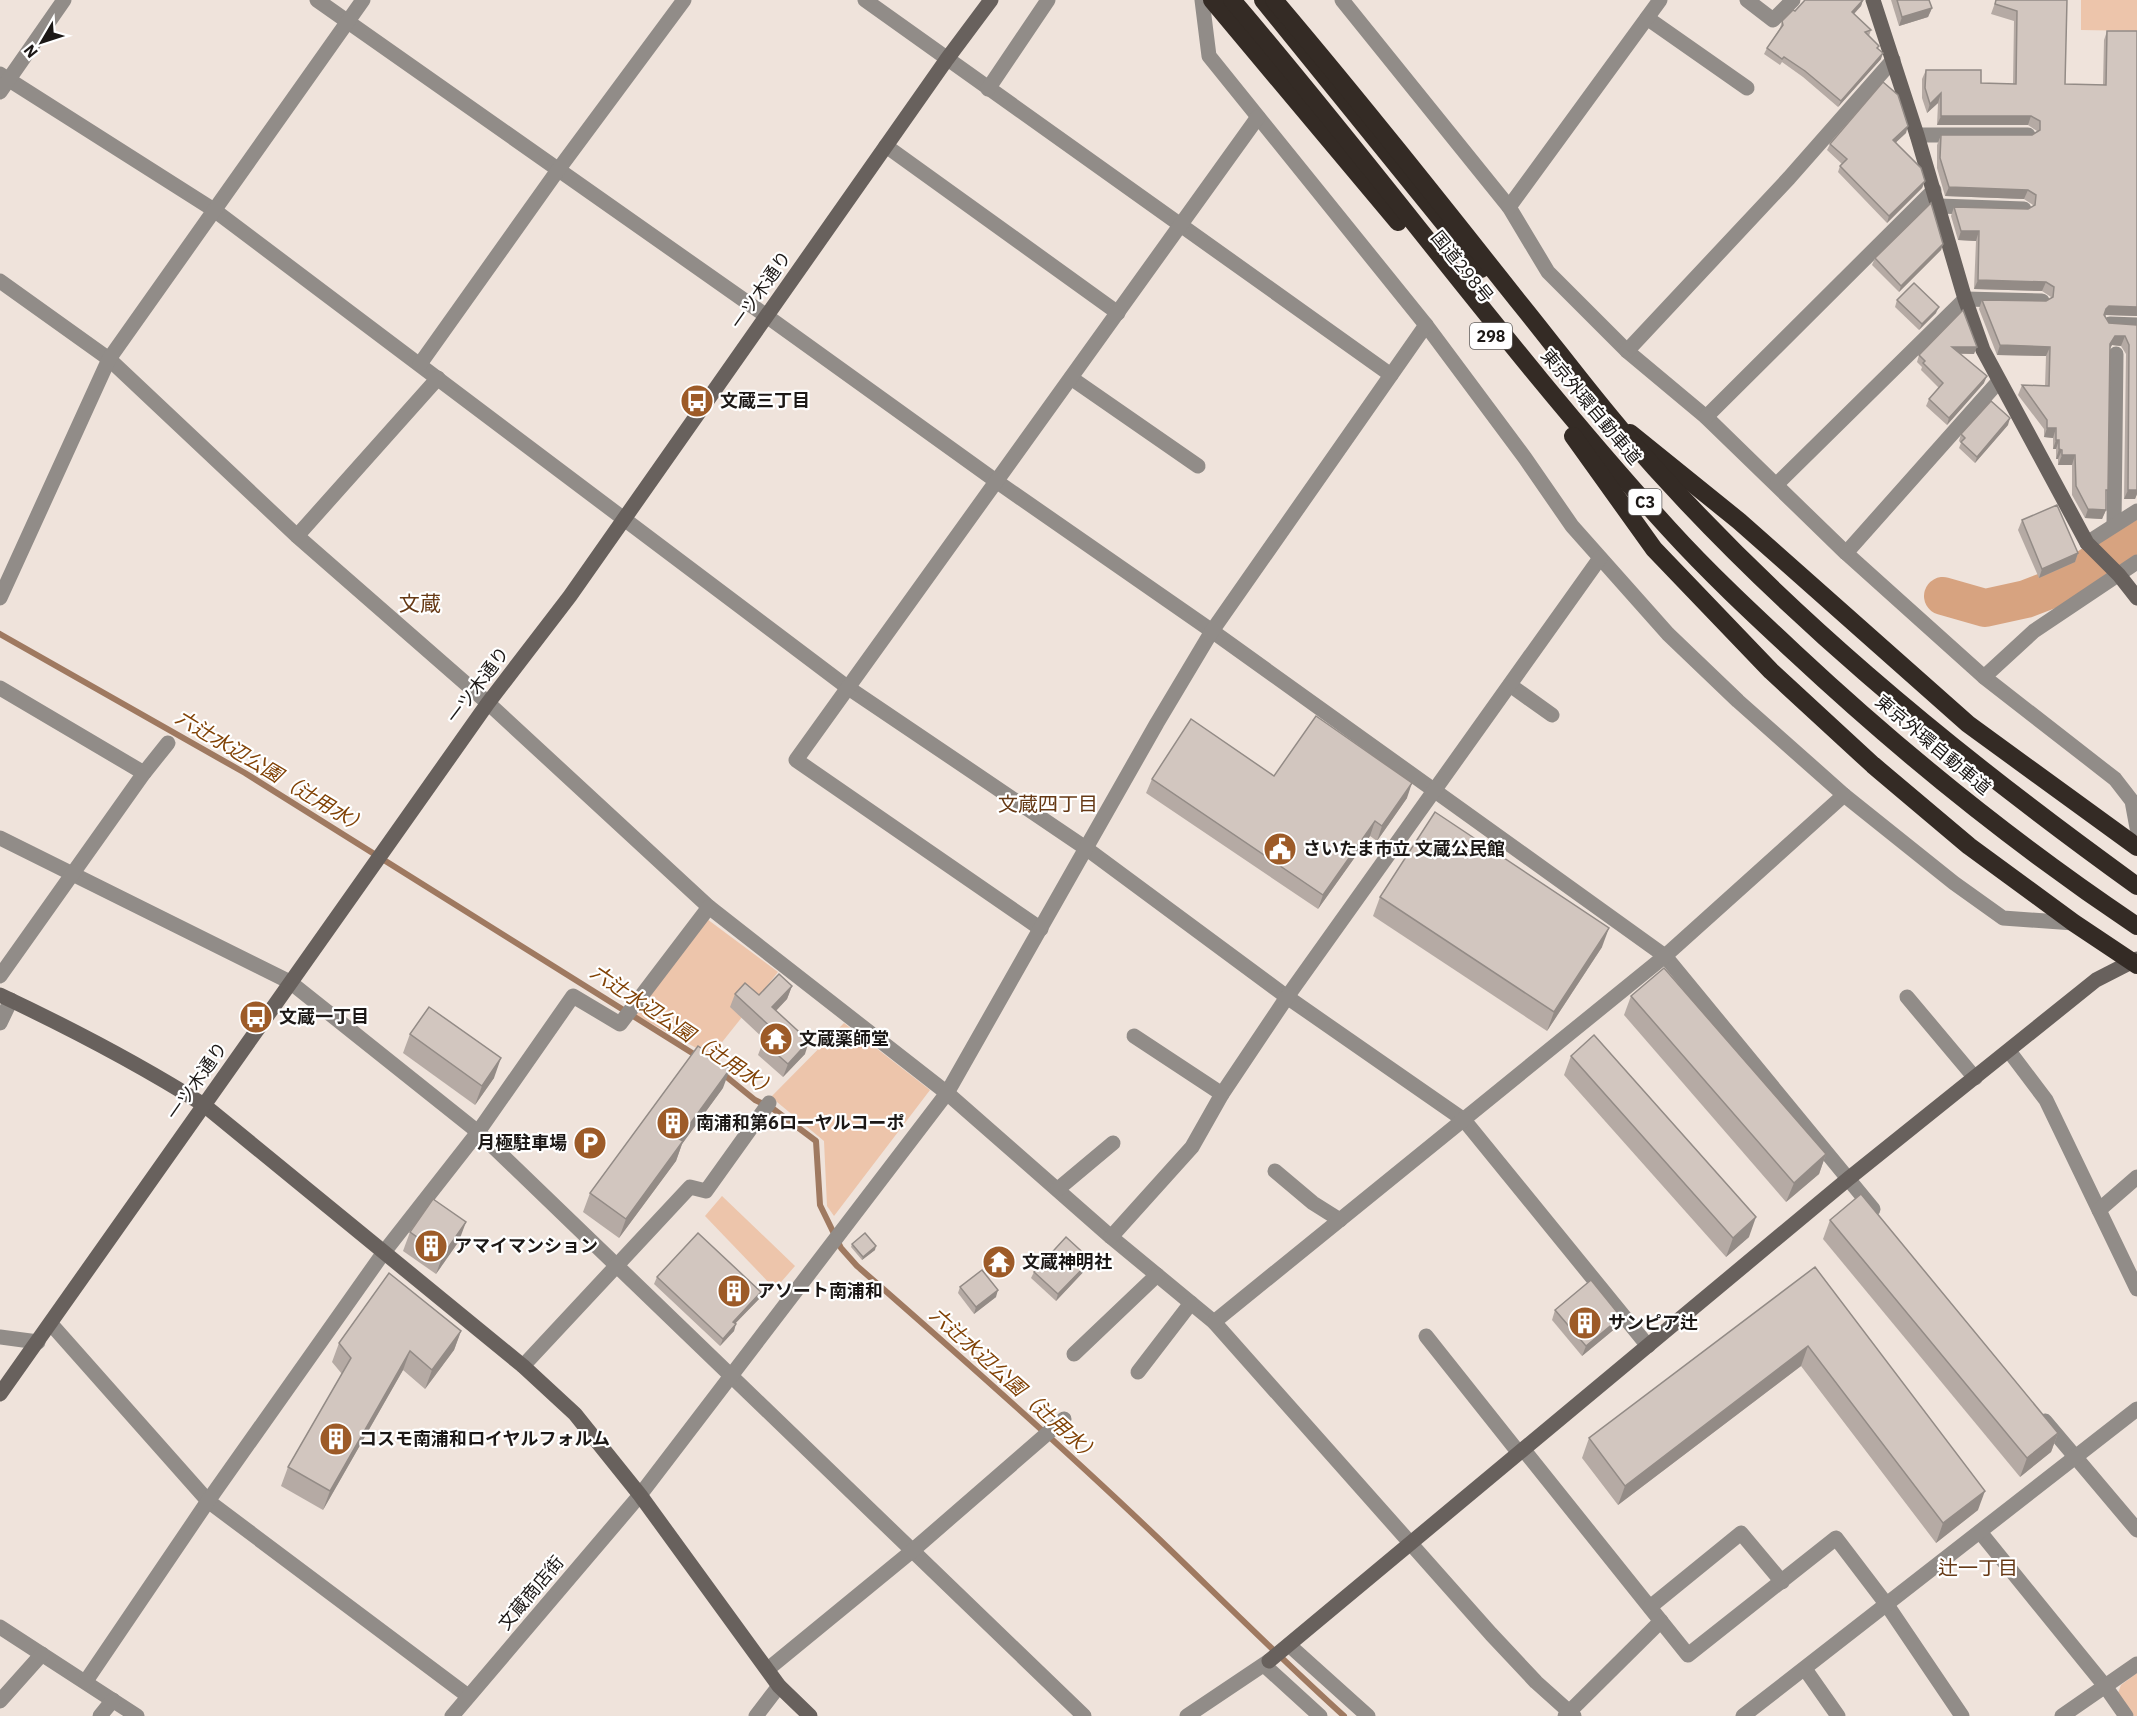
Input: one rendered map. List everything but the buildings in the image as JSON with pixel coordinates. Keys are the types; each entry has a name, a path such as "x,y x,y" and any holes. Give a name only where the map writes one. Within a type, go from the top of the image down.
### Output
{"highway":[{"name":"国道298号","path":"1212,0 1568,428 1639,506 1789,655"},
{"name":"東京外環自動車道","path":"1232,0 1300,80 1503,335 1671,532 1746,608 1878,728 2049,864 2137,926"},
{"name":"国道298号","path":"1263,0 1641,462 1752,579 1813,636"},
{"name":"東京外環自動車道","path":"1274,0 1383,132 1623,432 1766,584 1836,648 1982,771 2137,886"},
{"path":"1588,400 1739,521 1968,724 2137,847"},
{"path":"1568,428 1654,549 1771,671 1873,765 1970,846 2074,923 2135,962"}],"street":[{"path":"64,0 3,82 214,210 847,687 1087,849 1287,996 1464,1120 1648,1346"},
{"path":"317,0 996,481 1212,631 1665,956 1886,1225"},
{"path":"0,598 109,359 363,0"},
{"path":"420,364 558,170 684,0"},
{"path":"865,0 1391,375"},
{"name":"一ツ木通り","path":"0,1394 290,982 488,704 570,596 947,59 991,0"},
{"path":"988,89 1048,0"},
{"path":"1202,0 1209,56 1426,325 1525,458 1572,526 1676,641 1738,701 1844,795 1954,883 2003,918 2074,923"},
{"path":"1342,0 1509,207 1548,272 1627,351 1706,417 1846,553 1984,677 2115,779 2132,801 2137,828"},
{"path":"1509,207 1660,0"},
{"path":"1747,0 1773,20 1793,0"},
{"path":"1874,0 1939,206 1965,299 1983,350 2088,543 2119,575 2137,598"},
{"path":"1647,18 1747,88"},
{"path":"1627,351 1789,177 1893,60"},
{"path":"1041,930 796,760 1258,117"},
{"path":"1917,135 2028,135"},
{"path":"886,146 1118,313"},
{"path":"1706,417 1934,190"},
{"path":"1939,206 2024,209"},
{"path":"0,281 109,359 297,536 488,704 709,907 947,1093 1111,1237 1214,1322 1499,1642 1569,1715 1661,1621"},
{"path":"1777,484 1965,299 2042,301"},
{"path":"2110,324 2137,325"},
{"name":"文蔵商店街","path":"452,1716 640,1495 947,1093 1157,723 1212,631 1426,325"},
{"path":"2114,525 2116,354"},
{"path":"297,536 438,378"},
{"path":"1071,378 1198,466"},
{"path":"1846,553 1999,381"},
{"path":"2088,543 2137,511"},
{"path":"1111,1237 1192,1147 1222,1094 1287,996 1600,558"},
{"path":"1984,677 2034,631 2137,562"},
{"path":"1510,685 1552,715"},
{"path":"0,688 144,773"},
{"path":"0,976 144,773 168,743"},
{"path":"1214,1322 1665,956 1844,795"},
{"path":"0,838 290,982 478,1131 1084,1716"},
{"path":"86,1681 208,1502 384,1252 478,1131 573,996 620,1024 709,907"},
{"path":"1187,1716 1285,1648 1848,1179 2096,980 2135,962"},
{"path":"0,1023 5,997 161,1078 204,1105 523,1366 575,1414 640,1495 779,1686 810,1716"},
{"path":"1907,997 1975,1078"},
{"path":"1134,1036 1222,1094"},
{"path":"2009,1050 2046,1100 2137,1289"},
{"path":"523,1366 690,1187 706,1191 770,1103"},
{"path":"1058,1189 1113,1143"},
{"path":"1275,1171 1313,1203 1340,1220"},
{"path":"2099,1210 2137,1178"},
{"path":"1074,1354 1157,1275"},
{"path":"1138,1372 1191,1304"},
{"path":"51,1324 208,1502 468,1696"},
{"path":"1426,1336 1689,1655 1836,1538 1887,1605 1962,1716"},
{"path":"0,1337 38,1342"},
{"path":"1743,1716 2137,1409"},
{"path":"2036,1411 2137,1530"},
{"path":"768,1669 912,1551 1064,1419"},
{"path":"1980,1532 2105,1686 2126,1716"},
{"path":"1650,1608 1741,1533 1782,1582"},
{"path":"0,1627 137,1716"},
{"path":"1285,1648 1368,1716"},
{"path":"0,1701 42,1654"},
{"path":"1266,1663 1320,1716"},
{"path":"2062,1716 2137,1664"},
{"path":"1805,1669 1838,1716"},
{"path":"756,1716 779,1686"},
{"path":"100,1716 113,1700"}],"shaded area":[{"path":"2081,0 2137,0 2137,31 2081,30"},
{"path":"707,919 778,972 711,1056 630,1012"},
{"path":"844,1023 930,1090 834,1216 827,1206 824,1141 771,1097"},
{"path":"722,1196 795,1266 775,1289 705,1216"},
{"path":"2137,1673 2137,1716 2134,1716 2118,1693 2121,1685"}],"waterway":[{"path":"1943,596 1985,608 2026,599 2052,589 2077,575 2137,534"},
{"name":"六辻水辺公園（辻用水）","path":"0,634 245,773 697,1056"},
{"name":"六辻水辺公園（辻用水）","path":"723,1074 755,1100 772,1108 816,1141 820,1205 841,1248 857,1266 1086,1470 1344,1716"}],"place":[{"name":"文蔵三丁目","path":"697,401"},
{"name":"さいたま市立 文蔵公民館","path":"1280,849"},
{"name":"文蔵一丁目","path":"256,1017"},
{"name":"文蔵薬師堂","path":"776,1039"},
{"name":"南浦和第6ローヤルコーポ","path":"673,1123"},
{"name":"月極駐車場","path":"590,1143"},
{"name":"アマイマンション","path":"431,1246"},
{"name":"文蔵神明社","path":"999,1262"},
{"name":"アソート南浦和","path":"734,1291"},
{"name":"サンピア辻","path":"1585,1323"},
{"name":"コスモ南浦和ロイヤルフォルム","path":"336,1439"}],"district":[{"name":"文蔵","path":"420,604"},
{"name":"文蔵四丁目","path":"1048,804"},
{"name":"辻一丁目","path":"1978,1568"}]}
